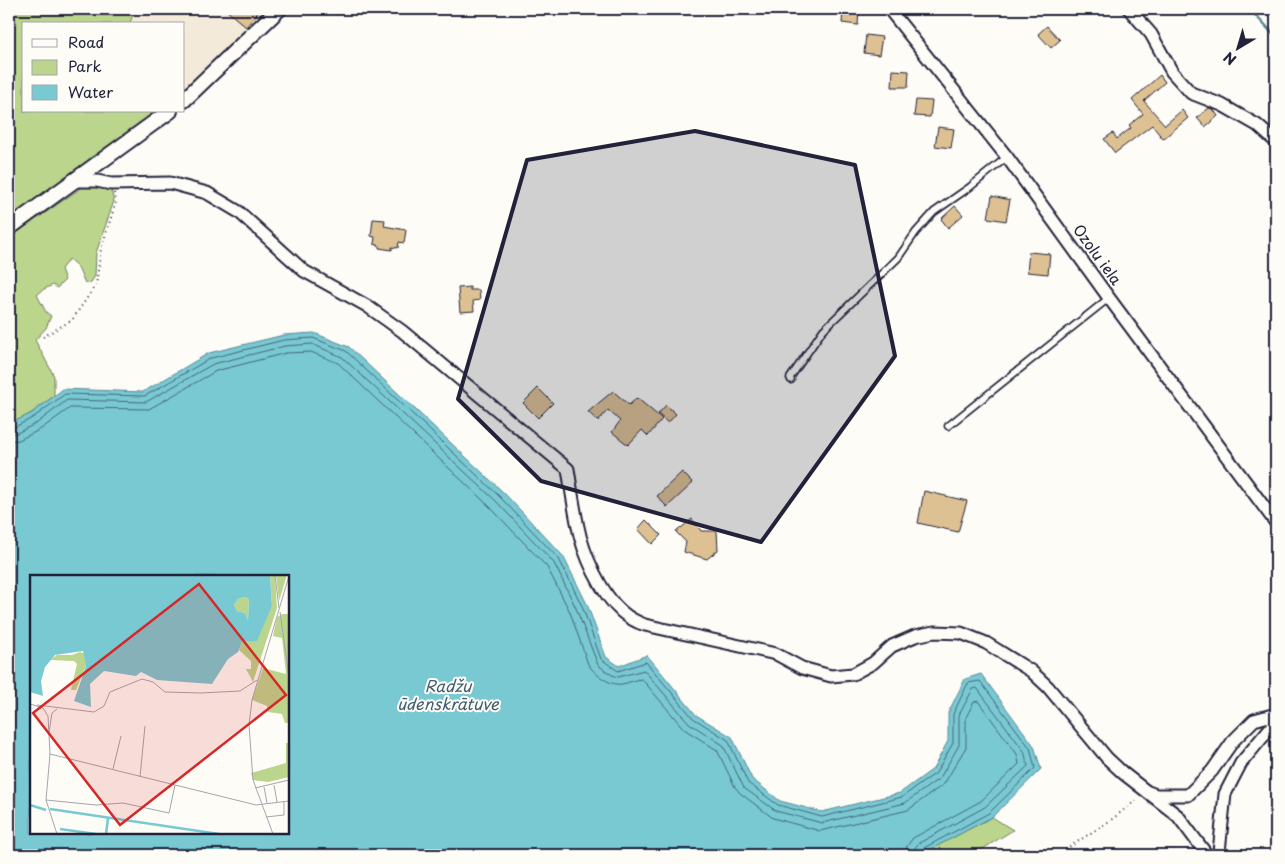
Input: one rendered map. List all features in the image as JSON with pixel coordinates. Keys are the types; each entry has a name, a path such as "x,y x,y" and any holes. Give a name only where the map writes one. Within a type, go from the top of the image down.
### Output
{"street":[{"path":"185,99 279,9"},
{"name":"Ozolu iela","path":"889,9 1007,157 1276,523"},
{"path":"1129,9 1151,34 1172,72 1191,93 1222,105 1257,125 1276,142"},
{"path":"9,228 169,112"},
{"path":"73,181 97,181 111,184 170,183 207,194 239,212 304,271 367,306 402,331 568,469 578,528 589,561 609,599 621,612 633,620 645,625 776,654 802,668 831,676 852,674 873,663 892,646 914,636 934,632 961,634 986,643 1031,671 1048,687 1108,758 1146,792 1178,816 1207,855"},
{"path":"1146,792 1156,795 1188,795 1212,771 1233,741 1254,720 1276,714"},
{"path":"1220,855 1225,794 1241,764 1276,721"}],"lane":[{"path":"791,380 790,378 823,330 898,258 928,218 1007,157"},
{"path":"948,426 1109,298"}],"path":[{"path":"43,337 72,320 96,285 101,249 116,202 111,184"},
{"path":"1057,855 1111,820 1146,792"}],"highlighted area":[{"path":"695,131 855,165 895,356 761,542 541,481 458,399 527,160"}],"shaded area":[{"path":"136,9 279,9 185,99 185,22 130,22"}],"green space":[{"path":"9,9 136,9 130,22 22,22 22,112 168,112 9,219"},
{"path":"91,185 110,187 114,201 96,253 95,276 91,282 85,283 77,266 69,259 61,269 65,280 57,288 53,285 37,295 46,312 51,316 46,328 35,340 54,376 54,396 26,416 9,421 9,238 81,188"},
{"path":"992,817 1013,830 973,855 920,855"}],"water":[{"name":"Radžu ūdenskrātuve","path":"314,333 349,347 504,493 563,556 587,604 606,657 619,666 647,655 696,715 732,737 752,779 780,801 822,812 900,793 933,769 948,741 948,713 965,679 981,674 1034,746 1041,769 992,817 920,855 9,855 9,421 13,422 32,413 63,389 143,392 209,353 284,335"}],"building":[{"path":"225,9 261,9 246,27"},
{"path":"843,9 859,9 858,25 842,23"},
{"path":"1047,26 1060,40 1051,48 1038,34"},
{"path":"866,35 882,37 879,55 864,53"},
{"path":"893,70 909,71 908,87 892,87"},
{"path":"1160,75 1165,82 1144,101 1165,125 1182,110 1188,118 1163,139 1152,125 1115,153 1104,139 1113,133 1117,139 1131,128 1129,125 1143,114 1132,100"},
{"path":"916,100 932,101 930,117 914,116"},
{"path":"1209,108 1213,109 1218,116 1205,127 1197,118"},
{"path":"938,127 954,129 951,148 935,146"},
{"path":"992,196 1010,200 1006,221 988,218"},
{"path":"955,206 963,215 948,228 941,219"},
{"path":"373,219 385,220 384,226 406,230 404,243 399,242 398,248 392,247 392,250 379,248 379,245 374,244 375,237 371,236"},
{"path":"1029,252 1050,254 1048,274 1027,272"},
{"path":"470,287 470,290 479,290 480,300 473,301 474,311 460,312 458,288"},
{"path":"538,388 553,403 538,418 523,403"},
{"path":"613,391 629,405 637,398 662,419 648,436 642,430 628,445 612,432 620,421 608,410 598,421 588,412"},
{"path":"666,405 676,414 668,423 658,414"},
{"path":"682,472 693,483 667,507 657,496"},
{"path":"924,491 967,501 958,532 918,523"},
{"path":"692,519 701,531 717,531 718,550 707,559 684,552 686,542 676,532"},
{"path":"646,520 661,535 652,544 638,529"}],"waterway":[{"path":"1250,9 1276,37"}]}
